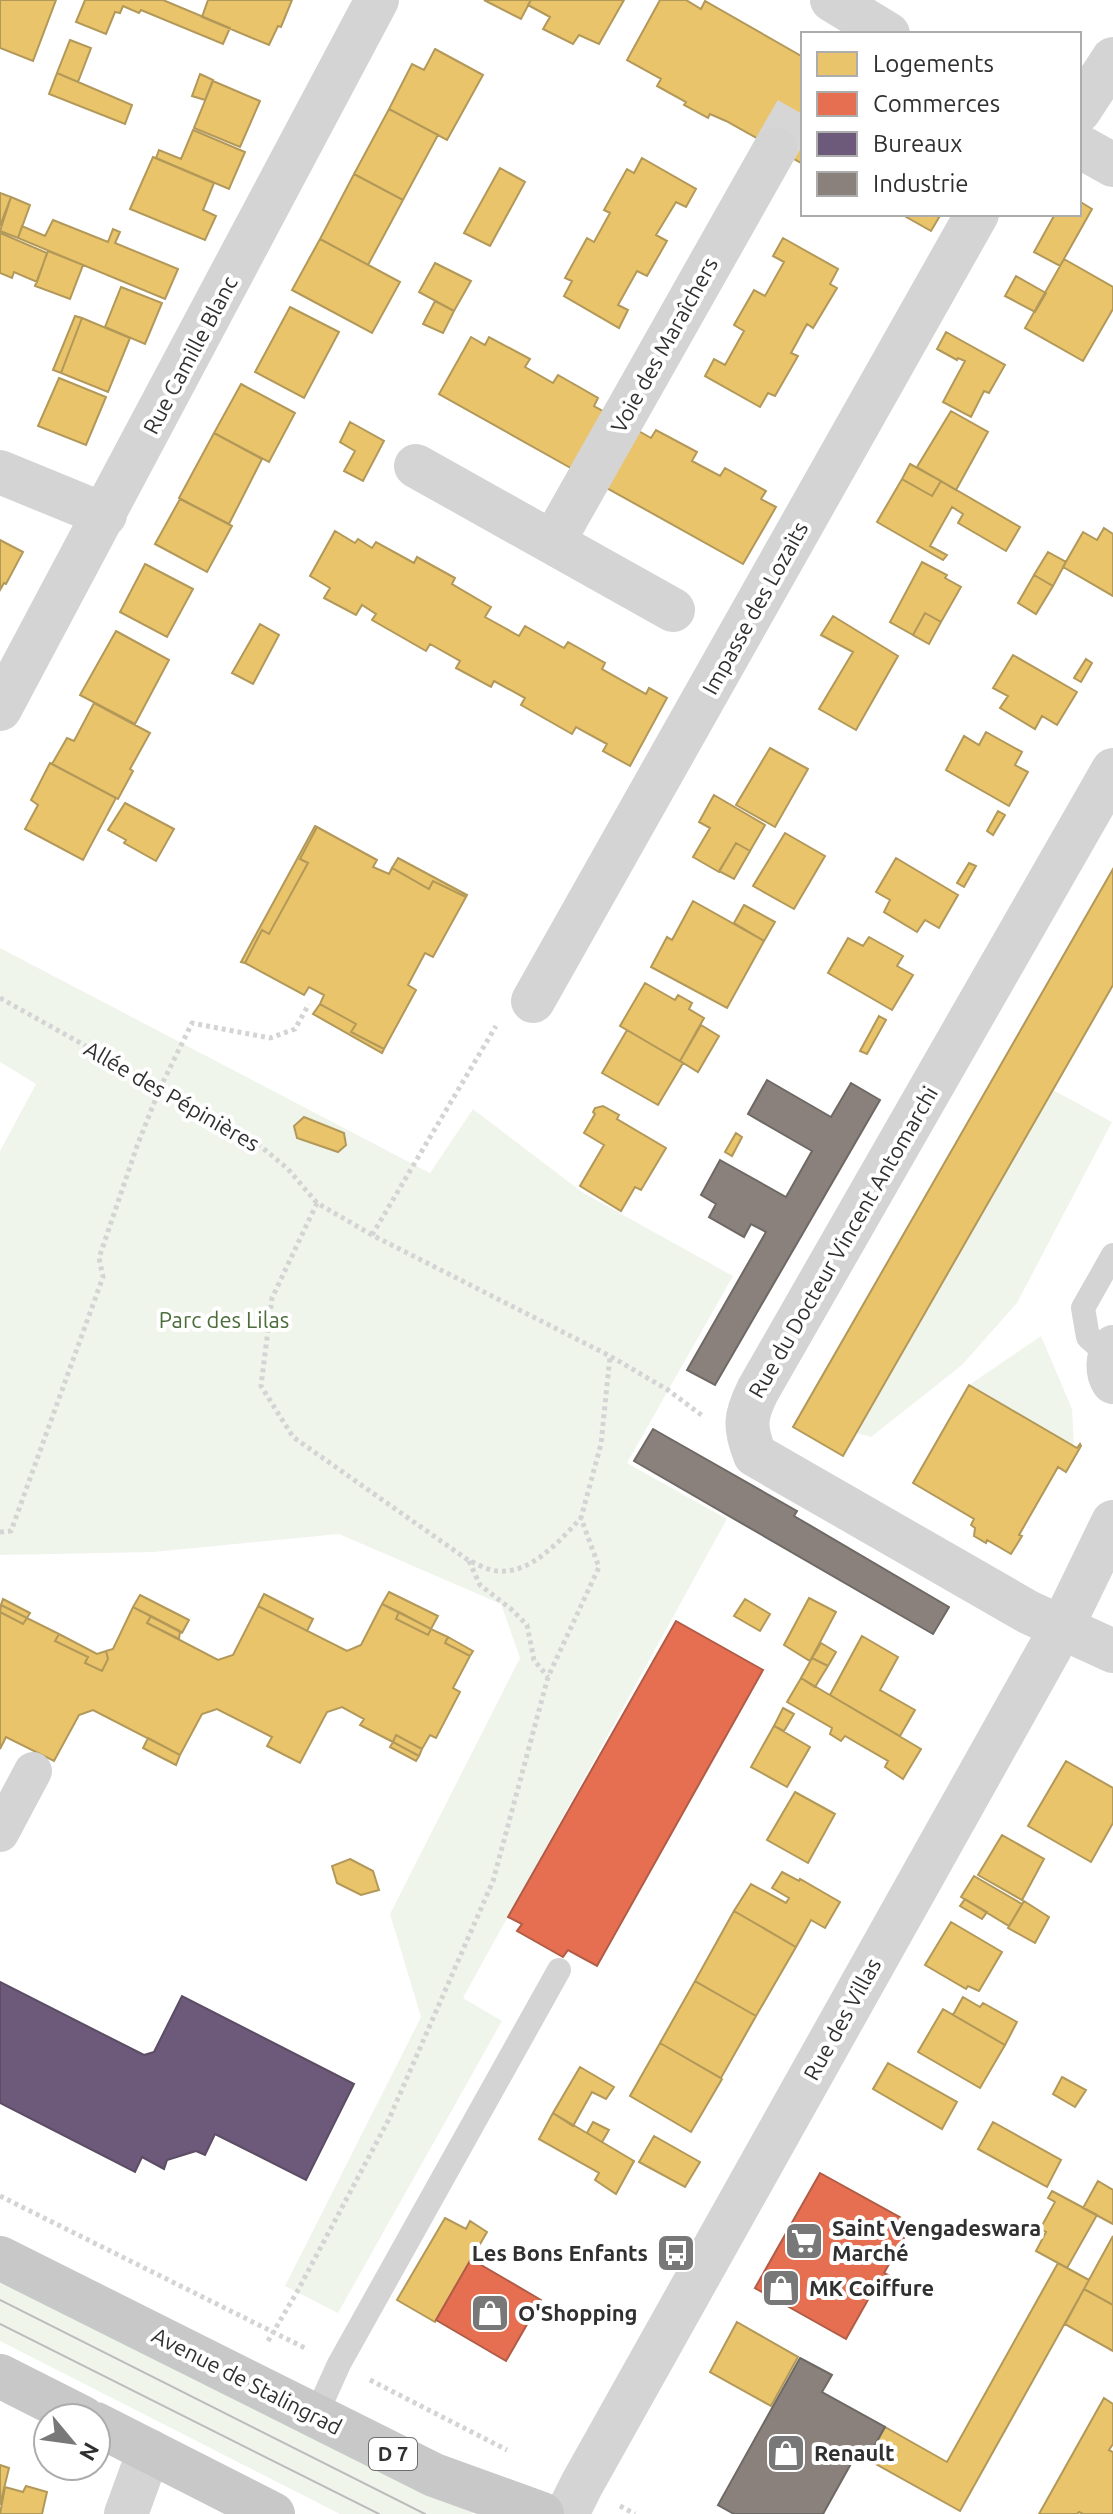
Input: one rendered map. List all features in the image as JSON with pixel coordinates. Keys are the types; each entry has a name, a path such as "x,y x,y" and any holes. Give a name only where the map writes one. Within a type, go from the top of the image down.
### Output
{"main road":[{"name":"Avenue de Stalingrad","path":"0,2258 434,2475 542,2514"},
{"path":"0,2376 51,2402"},
{"path":"112,2432 273,2514"}],"street":[{"name":"Rue Camille Blanc","path":"0,709 377,0"},
{"path":"1081,108 1113,59"},
{"path":"1081,147 1113,165"},
{"name":"Voie des Maraîchers","path":"553,542 775,149"},
{"name":"Impasse des Lozaits","path":"533,1001 976,216"},
{"path":"416,466 673,610"},
{"path":"0,472 105,515"},
{"name":"Rue du Docteur Vincent Antomarchi","path":"755,1455 746,1421 758,1390 1113,770"},
{"path":"755,1455 1028,1612 1113,1651"},
{"name":"Rue des Villas","path":"567,2514 1062,1627 1113,1522"},
{"path":"0,1833 33,1771"},
{"path":"126,2514 149,2451"}],"lane":[{"path":"1112,1362 1088,1337 1083,1308 1113,1255"},
{"path":"316,2415 339,2364 559,1970"}],"path":[{"name":"Allée des Pépinières","path":"0,998 252,1139 288,1169 317,1203 372,1235 610,1356 668,1390 755,1455"},
{"path":"372,1235 497,1025 533,1001"},
{"path":"0,1532 11,1531 103,1277 99,1258 137,1146 160,1088 192,1023 270,1038 295,1029 309,1004"},
{"path":"317,1203 272,1298 261,1386 293,1437 468,1560 497,1571 522,1568 555,1546 581,1518 601,1444 610,1356"},
{"path":"249,2381 389,2119 493,1881 548,1677 599,1567 581,1518"},
{"path":"468,1560 480,1585 527,1625 534,1660 548,1677"}],"green space":[{"name":"Parc des Lilas","path":"0,948 430,1173 473,1109 582,1192 733,1276 627,1463 727,1519 463,1998 502,2021 338,2313 285,2286 421,2017 390,1914 520,1658 501,1604 339,1534 154,1552 0,1555 0,1151 36,1084 0,1062"},
{"path":"1053,1090 1112,1122 1017,1303 962,1365 871,1437 856,1433"},
{"path":"1041,1336 1072,1409 1074,1446 969,1385"},
{"path":"0,2280 473,2511 472,2514 340,2514 0,2341"}],"building: Logements":[{"path":"0,0 56,0 33,61 0,48"},
{"path":"85,0 163,0 230,28 223,44 141,10 139,13 123,6 120,13 115,12 106,34 76,22"},
{"path":"208,0 292,0 281,27 278,26 269,45 202,17"},
{"path":"484,0 531,0 521,19"},
{"path":"531,0 624,0 599,44 579,35 573,44 543,29 550,17 528,5"},
{"path":"660,0 686,0 701,9 705,1 801,56 801,163 726,121 710,114 708,118 684,105 686,102 657,86 661,79 627,60"},
{"path":"70,40 91,48 78,82 57,73"},
{"path":"435,49 483,75 447,140 389,109 412,64 424,70"},
{"path":"57,73 132,105 125,124 49,94"},
{"path":"200,74 213,80 205,100 192,96"},
{"path":"213,81 260,101 240,147 194,128"},
{"path":"389,109 438,135 403,200 354,174"},
{"path":"193,130 245,152 229,189 156,158 159,150 181,159"},
{"path":"153,157 214,183 203,210 216,216 205,240 130,209"},
{"path":"642,158 696,189 686,207 676,202 656,235 667,241 647,276 637,271 618,305 628,310 619,328 564,296 572,281 565,278 587,238 594,242 610,213 604,210 627,169 634,173"},
{"path":"500,168 525,182 490,246 464,233"},
{"path":"354,174 403,200 368,265 320,239"},
{"path":"0,193 11,197 0,226"},
{"path":"11,197 30,205 18,238 0,231"},
{"path":"1081,202 1092,209 1060,266 1034,252 1054,216 1081,216"},
{"path":"905,216 940,216 931,231"},
{"path":"53,220 108,242 113,229 120,232 115,243 178,269 165,299 18,238 22,226 45,236"},
{"path":"0,233 47,253 37,282 14,272 12,278 0,273"},
{"path":"783,238 838,269 830,284 837,288 813,328 807,324 791,353 798,356 775,396 768,393 760,407 705,376 714,359 725,365 744,331 734,325 754,290 765,296 784,262 773,256"},
{"path":"320,239 400,282 372,333 292,290"},
{"path":"48,251 83,265 70,299 35,286"},
{"path":"1064,259 1113,287 1113,309 1083,361 1025,328"},
{"path":"435,263 471,281 454,311 419,292"},
{"path":"1016,276 1046,293 1035,312 1005,296"},
{"path":"121,287 162,303 145,344 105,327"},
{"path":"435,301 454,311 443,333 423,324"},
{"path":"290,307 339,332 304,398 255,372"},
{"path":"75,316 82,318 61,373 53,370"},
{"path":"82,318 130,338 108,392 61,373"},
{"path":"946,332 1005,365 989,393 984,391 971,417 943,402 965,361 937,349"},
{"path":"471,337 485,345 489,337 530,359 525,367 553,383 558,375 598,398 594,406 608,414 576,471 439,394"},
{"path":"59,378 106,397 86,445 38,426"},
{"path":"241,384 295,413 269,462 214,433"},
{"path":"951,411 988,432 956,490 917,467"},
{"path":"350,422 384,441 363,481 344,471 355,451 340,442"},
{"path":"637,430 651,438 656,430 697,452 692,461 720,476 725,468 766,491 761,499 776,507 743,564 605,487"},
{"path":"214,433 262,459 229,524 179,498"},
{"path":"910,464 941,481 932,496 902,479"},
{"path":"902,479 932,496 941,481 1020,527 1006,551 958,523 963,514 952,507 930,546 947,555 943,560 877,522"},
{"path":"180,499 232,526 207,572 155,544"},
{"path":"1104,528 1113,534 1113,596 1063,567 1083,532 1097,540"},
{"path":"335,531 355,543 358,539 372,548 376,542 414,563 417,557 455,578 452,584 491,607 485,617 519,636 525,626 564,648 568,642 605,663 602,669 646,694 649,688 667,698 630,766 603,751 607,744 576,727 572,734 521,705 525,698 494,681 491,687 456,668 460,661 430,644 426,651 372,620 376,614 362,605 356,615 324,598 330,588 310,576"},
{"path":"0,540 23,552 0,590"},
{"path":"1048,552 1066,562 1053,586 1034,575"},
{"path":"922,562 947,575 945,578 961,587 941,622 925,613 913,635 890,622"},
{"path":"145,564 193,589 167,637 120,612"},
{"path":"1034,575 1053,586 1036,614 1018,603"},
{"path":"925,613 941,622 929,644 913,635"},
{"path":"833,616 898,656 856,730 819,709 853,652 821,635"},
{"path":"260,624 279,635 253,684 232,673"},
{"path":"116,631 169,660 135,724 80,695"},
{"path":"1013,655 1077,692 1057,725 1042,716 1035,729 1000,708 1008,696 993,688"},
{"path":"1086,659 1092,663 1081,682 1074,678"},
{"path":"94,703 150,733 118,799 52,764 67,738 74,741"},
{"path":"986,732 1022,752 1015,765 1028,772 1009,806 946,770 964,736 979,745"},
{"path":"770,748 808,769 775,827 736,805"},
{"path":"50,763 116,798 83,860 25,829 38,805 31,800"},
{"path":"714,795 765,825 750,851 736,843 719,872 693,857 710,828 699,822"},
{"path":"125,803 174,829 156,861 108,830"},
{"path":"998,811 1005,815 993,835 987,831"},
{"path":"315,826 300,859 308,863 269,934 262,930 245,963 241,962"},
{"path":"317,827 377,860 373,867 389,874 392,868 429,889 433,881 466,897 433,957 425,953 408,985 416,990 384,1049 351,1032 356,1024 320,1004 324,995 309,987 304,995 245,963 262,930 269,934 308,863 300,859"},
{"path":"785,833 825,856 794,909 753,886"},
{"path":"736,843 750,851 734,879 719,871"},
{"path":"398,858 466,897 433,881 429,889 392,868"},
{"path":"896,858 958,895 939,928 925,920 917,932 884,912 890,900 876,892"},
{"path":"969,863 976,866 964,887 957,883"},
{"path":"1113,869 1113,985 843,1456 793,1427"},
{"path":"693,901 764,941 727,1008 651,967 667,937 672,940"},
{"path":"744,905 775,922 764,941 734,923"},
{"path":"869,937 903,956 897,966 913,975 892,1010 828,973 848,938 863,946"},
{"path":"645,983 675,1000 678,995 692,1003 689,1009 704,1018 680,1061 620,1026"},
{"path":"320,1004 356,1024 351,1032 384,1049 382,1053 313,1014"},
{"path":"879,1016 886,1020 867,1054 860,1051"},
{"path":"701,1025 719,1036 698,1072 680,1061"},
{"path":"627,1030 683,1063 658,1105 602,1073"},
{"path":"603,1106 619,1115 617,1119 666,1148 641,1190 635,1187 621,1211 580,1186 604,1145 584,1133 595,1114 595,1108"},
{"path":"304,1117 344,1133 346,1145 338,1152 297,1138 294,1126"},
{"path":"736,1133 742,1137 732,1156 725,1152"},
{"path":"969,1385 1077,1448 1081,1446 1066,1472 1058,1467 1011,1554 974,1536 975,1528 971,1525 974,1519 913,1483"},
{"path":"389,1592 438,1616 431,1629 382,1604"},
{"path":"264,1594 313,1619 307,1631 258,1606"},
{"path":"140,1595 189,1620 182,1633 133,1607"},
{"path":"809,1598 836,1612 810,1661 784,1645"},
{"path":"3,1599 30,1613 27,1618 1,1605"},
{"path":"745,1599 770,1614 760,1631 734,1616"},
{"path":"382,1604 399,1612 396,1619 428,1635 431,1629 448,1637 445,1643 470,1656 453,1688 460,1692 436,1738 430,1735 422,1749 396,1735 393,1742 360,1725 364,1719 342,1707 327,1712 300,1763 267,1746 272,1737 217,1709 202,1714 180,1755 93,1710 79,1715 54,1761 6,1737 0,1749 0,1612 23,1624 27,1618 59,1634 55,1641 88,1657 85,1663 102,1671 108,1659 106,1651 113,1649 133,1607 151,1616 147,1623 218,1660 233,1655 258,1606 347,1651 361,1645"},
{"path":"1,1605 27,1618 23,1624 0,1612"},
{"path":"399,1612 431,1629 428,1635 396,1619"},
{"path":"151,1616 180,1631 179,1639 147,1623"},
{"path":"59,1634 97,1654 106,1651 108,1659 102,1671 85,1663 88,1657 55,1641"},
{"path":"862,1636 898,1657 880,1690 915,1710 900,1736 830,1695"},
{"path":"448,1637 473,1651 470,1656 445,1643"},
{"path":"821,1643 836,1652 828,1666 812,1658"},
{"path":"812,1658 828,1666 815,1687 801,1678"},
{"path":"801,1678 921,1749 903,1779 885,1767 888,1761 845,1736 841,1741 830,1734 832,1728 787,1702"},
{"path":"783,1708 794,1714 784,1731 774,1726"},
{"path":"774,1726 810,1747 787,1787 751,1767"},
{"path":"396,1735 422,1749 419,1756 393,1742"},
{"path":"148,1738 180,1755 176,1765 143,1748"},
{"path":"393,1742 419,1756 416,1761 390,1747"},
{"path":"1066,1761 1113,1788 1113,1823 1091,1862 1028,1826"},
{"path":"795,1792 835,1814 808,1863 767,1840"},
{"path":"1002,1835 1044,1859 1022,1900 978,1875"},
{"path":"350,1859 373,1871 379,1890 361,1895 337,1883 332,1866"},
{"path":"782,1872 840,1902 825,1928 811,1920 796,1947 734,1911 751,1884 786,1903 789,1898 772,1888"},
{"path":"974,1876 1022,1904 1009,1926 961,1897"},
{"path":"965,1899 987,1912 982,1919 960,1906"},
{"path":"1024,1901 1049,1917 1035,1943 1008,1928"},
{"path":"734,1911 796,1947 756,2016 695,1981"},
{"path":"951,1922 1002,1952 979,1991 968,1986 966,1989 925,1965"},
{"path":"695,1981 756,2016 721,2078 660,2043"},
{"path":"963,1997 980,2007 983,2003 1017,2022 1005,2045 953,2015"},
{"path":"943,2009 1005,2045 980,2088 918,2052"},
{"path":"660,2043 722,2079 691,2132 630,2096"},
{"path":"888,2063 957,2102 942,2129 873,2089"},
{"path":"580,2067 614,2087 606,2099 592,2092 573,2126 553,2113"},
{"path":"1062,2077 1086,2090 1075,2107 1053,2094"},
{"path":"553,2113 634,2161 616,2194 595,2180 599,2173 539,2139"},
{"path":"593,2122 609,2130 602,2142 587,2133"},
{"path":"993,2122 1061,2160 1047,2187 978,2149"},
{"path":"654,2136 700,2162 685,2187 639,2162"},
{"path":"1098,2181 1113,2190 1113,2224 1083,2208"},
{"path":"1052,2191 1097,2215 1067,2268 1036,2251 1046,2232 1040,2229 1055,2202 1048,2198"},
{"path":"445,2218 466,2229 470,2221 487,2232 435,2322 397,2300"},
{"path":"1113,2236 1113,2305 1084,2289"},
{"path":"1058,2263 1089,2280 960,2511 867,2459 885,2427 947,2462"},
{"path":"1084,2289 1113,2305 1113,2351 1065,2324"},
{"path":"737,2322 798,2357 771,2406 710,2372"},
{"path":"1104,2398 1113,2404 1113,2444 1109,2450 1113,2452 1113,2514 1039,2514"},
{"path":"0,2465 9,2468 0,2505"},
{"path":"26,2486 47,2492 42,2514 0,2514 5,2487 23,2492"}],"building: Commerces":[{"path":"676,1621 763,1670 597,1966 568,1950 563,1957 517,1931 522,1924 508,1917"},
{"path":"820,2173 912,2224 884,2273 892,2277 882,2293 874,2289 846,2339 755,2288"},
{"path":"471,2259 541,2300 506,2361 436,2320"}],"building: Bureaux":[{"path":"0,1982 144,2055 154,2052 182,1996 354,2084 306,2180 215,2134 205,2155 196,2151 167,2160 164,2169 142,2157 135,2172 0,2103"}],"building: Industrie":[{"path":"767,1080 831,1117 851,1083 880,1100 715,1385 687,1370 766,1232 751,1224 744,1237 709,1217 716,1204 701,1195 720,1160 786,1197 812,1151 748,1114"},
{"path":"653,1429 797,1511 794,1516 949,1607 933,1634 634,1461"},
{"path":"800,2358 832,2375 822,2392 885,2427 867,2459 857,2453 823,2514 734,2514 718,2505"}],"tunnel":[{"path":"775,149 801,104"}],"tram line":[{"path":"0,2300 425,2514"},
{"path":"0,2324 379,2514"}],"place":[{"name":"Saint Vengadeswara Marché","path":"804,2241"},
{"name":"Les Bons Enfants","path":"676,2253"},
{"name":"MK Coiffure","path":"781,2288"},
{"name":"O'Shopping","path":"490,2313"},
{"name":"Renault","path":"786,2453"}]}
